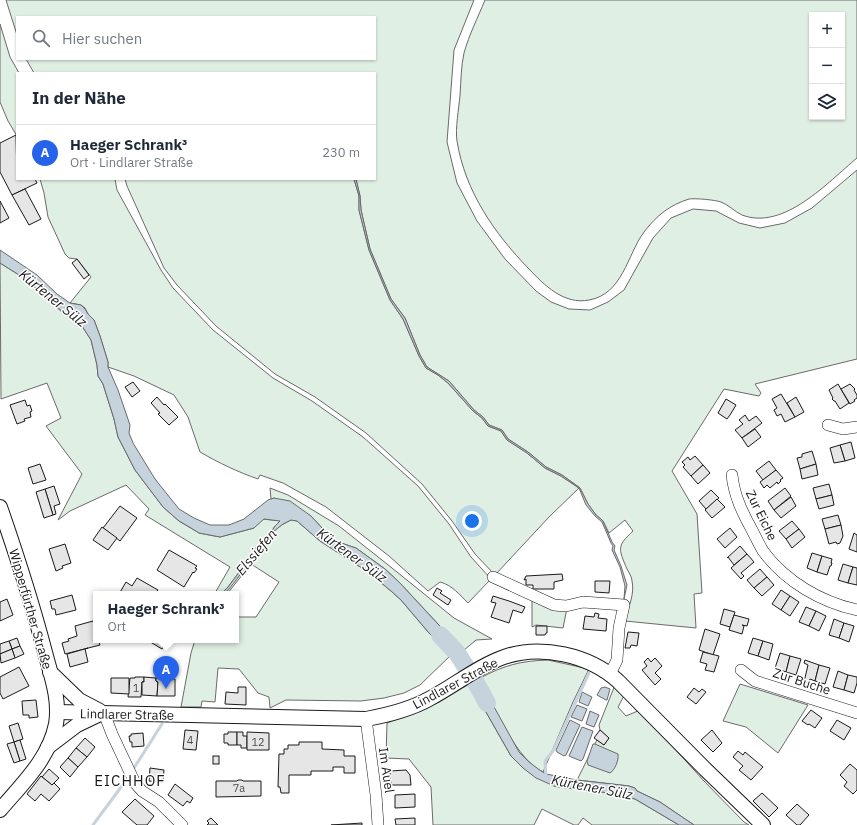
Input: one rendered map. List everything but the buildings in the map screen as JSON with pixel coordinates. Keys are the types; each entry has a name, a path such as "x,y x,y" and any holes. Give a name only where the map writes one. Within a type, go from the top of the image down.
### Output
{"main road":[{"name":"Wipperfürther Straße","path":"0,507 39,629 57,698 56,725 48,747"},
{"name":"Lindlarer Straße","path":"57,712 366,719 392,714 428,700 503,657 526,651 548,652 588,661 610,674 763,825"},
{"path":"50,672 79,700 104,712"},
{"path":"0,810 40,762 48,747 77,725 104,712"}],"street":[{"path":"828,425 843,429 857,427"},
{"name":"Zur Eiche","path":"732,475 734,490 744,516 763,551 784,574 808,592 841,606 857,610"},
{"path":"493,577 554,605 566,606 583,602 624,605 619,628 617,660 610,674"},
{"name":"Zur Buche","path":"741,670 755,681 857,713"},
{"path":"104,712 112,734 135,783 142,791 159,802 182,825"},
{"name":"Im Auel","path":"366,719 376,795 378,825"}],"green space":[{"path":"6,0 474,0 454,50 447,142 457,183 477,221 505,259 536,291 551,302 569,309 590,310 608,302 624,290 653,238 671,218 693,209 716,211 739,223 760,228 785,223 812,208 857,170 857,359 755,384 761,393 759,396 724,389 672,471 697,514 702,593 694,594 696,628 625,621 632,596 633,586 632,578 622,556 621,548 624,540 633,531 625,520 609,533 603,521 596,515 588,504 580,488 562,475 546,467 528,452 508,439 502,430 489,425 449,381 427,367 420,355 405,318 391,299 370,249 356,180 376,180 376,72 33,72 27,60 376,60 376,16 16,16 16,32"},
{"path":"485,0 857,0 857,158 804,202 774,216 758,218 742,215 724,203 710,200 689,199 676,204 659,216 644,232 623,272 610,290 589,300 571,300 563,297 548,287 504,241 483,210 467,177 461,159 456,131 462,63 468,40"},
{"path":"0,24 10,57 18,72 16,72 16,134 8,121 0,102"},
{"path":"40,180 115,180 117,190 161,270 173,288 213,330 273,378 312,401 363,437 418,486 449,524 471,557 491,579 468,603 452,588 444,583 440,582 428,591 389,556 326,507 283,483 260,475 258,479 229,467 200,452 188,417 174,395 134,376 108,367 108,362 94,320 81,305 70,303 91,277 77,259 69,258 65,254 48,217"},
{"path":"125,180 354,180 359,196 359,210 369,250 390,300 403,319 419,356 426,368 448,383 488,426 501,431 507,440 527,453 545,468 561,476 579,488 549,517 495,575 475,554 452,521 422,484 366,433 315,397 275,374 216,326 177,285 164,268"},
{"path":"0,263 27,280 64,314 74,319 82,326 91,340 98,376 103,384 118,437 135,470 163,507 179,521 199,533 220,537 254,528 263,519 281,521 275,526 265,542 243,563 240,571 228,587 224,591 216,591 230,567 145,515 149,509 126,485 70,511 58,520 82,474 46,426 61,418 47,383 1,399"},
{"path":"270,488 288,495 339,526 454,618 492,639 476,640 463,651 385,569 356,548 338,542 311,516 274,498 271,499"},
{"path":"291,520 297,521 320,541 368,572 401,600 429,633 451,655 420,685 404,693 384,698 361,701 286,700 270,708 269,697 258,693 239,669 218,668 215,702 202,701 201,707 181,707 194,643 239,643 239,617 256,617 279,582 251,564 229,591 226,591 244,570 245,564 254,557 259,547 276,529"},
{"path":"532,598 567,608 563,628 536,625 532,627"},
{"path":"548,660 589,669 543,772 533,766 516,746 482,685 480,678 513,664"},
{"path":"470,684 511,756 554,786 602,792 635,799 679,825 592,825 583,818 578,825 574,825 542,809 534,825 433,825 431,787 409,759 386,758 387,723 407,716"},
{"path":"740,684 808,705 778,753 746,727 723,721"},
{"path":"615,685 625,694 618,707 626,716 640,710 703,780 744,822 749,825 694,825 660,802 637,791 635,788 577,780 597,740 604,745 609,738 600,730 599,725"}],"water":[{"path":"354,180 356,180 360,196 361,210 370,249 391,299 405,318 420,355 427,367 449,381 489,425 502,430 508,439 528,452 546,467 562,475 580,488 588,504 596,515 603,521 615,546 614,550 627,585 624,599 625,586 620,567 612,550 613,546 602,522 586,505 579,488 561,476 545,468 527,453 507,440 501,431 488,426 448,383 426,368 419,356 403,319 390,300 369,250 359,210 359,196"},
{"path":"0,250 37,275 57,294 70,303 81,305 94,320 108,362 108,367 130,425 129,433 133,443 155,479 179,509 210,525 229,525 244,519 268,500 274,498 290,501 311,516 338,542 356,548 385,569 463,651 451,655 391,591 368,572 320,541 297,521 291,520 273,532 265,544 259,547 254,557 245,564 242,572 233,584 227,591 224,591 240,571 243,563 248,559 257,546 265,542 280,521 264,519 254,528 220,537 199,533 179,521 163,507 135,470 118,437 103,384 98,376 91,340 82,326 65,314 27,280 0,263"},
{"path":"480,678 482,685 519,752 541,771 546,774 577,780 635,788 637,791 660,802 694,825 679,825 635,799 602,792 554,786 536,778 511,756 470,684"},
{"path":"605,687 610,689 607,700 597,695 601,688"},
{"path":"582,692 592,697 588,706 579,702"},
{"path":"577,705 587,709 582,721 571,717"},
{"path":"590,711 599,715 594,727 586,724"},
{"path":"570,720 580,725 566,755 564,756 556,750"},
{"path":"582,727 593,731 581,761 569,756"},
{"path":"593,744 618,754 618,759 614,770 610,773 588,765 587,761"}],"waterway":[{"name":"Kürtener Sülz","path":"440,635 457,653 487,703"},
{"path":"546,776 545,761 553,751 589,673"},
{"name":"Elssiefen","path":"134,768 162,724"},
{"name":"Elssiefen","path":"93,825 127,779"}],"place":[{"name":"Haeger Schrank³","path":"166,689"}],"district":[{"name":"EICHHOF","path":"130,781"}]}
